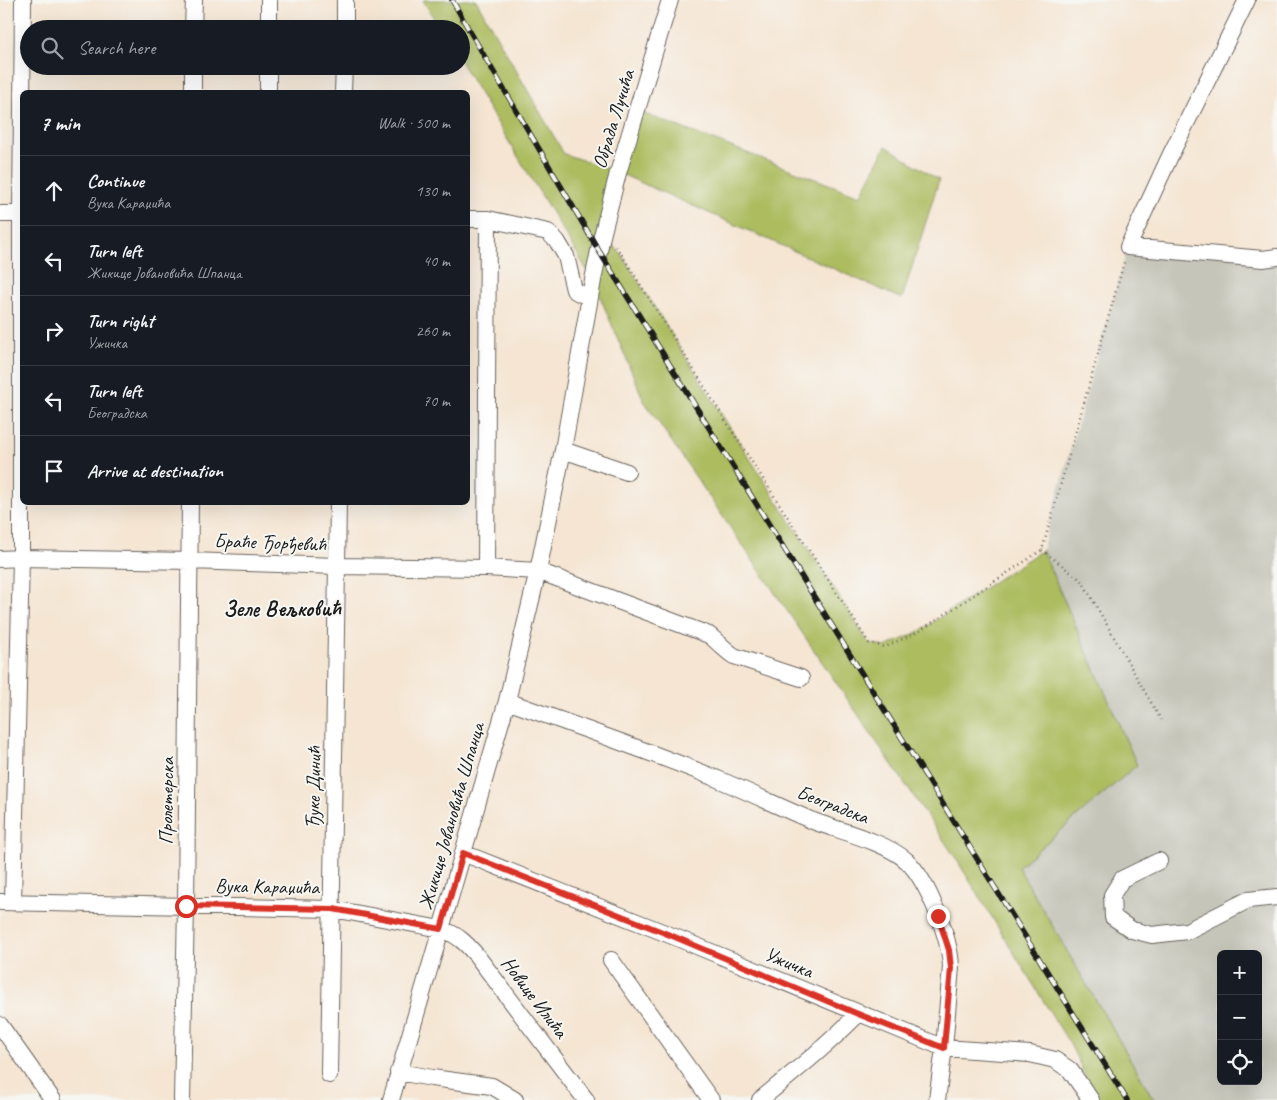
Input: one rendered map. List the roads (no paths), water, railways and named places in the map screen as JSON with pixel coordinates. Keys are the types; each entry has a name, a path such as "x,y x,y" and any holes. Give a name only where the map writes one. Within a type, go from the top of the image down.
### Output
{"street":[{"path":"23,0 23,20"},
{"path":"193,20 194,0"},
{"path":"269,0 269,20"},
{"path":"345,0 345,20"},
{"name":"Обрада Лучића","path":"601,244 618,172 670,0"},
{"path":"1241,2 1128,247 1264,259 1277,257"},
{"path":"23,75 23,90"},
{"path":"193,75 193,90"},
{"path":"268,75 268,90"},
{"path":"343,90 344,75"},
{"path":"0,214 20,214"},
{"path":"470,219 488,219 548,232 557,241 566,256 574,290 590,296"},
{"path":"486,568 488,219"},
{"name":"Жикице Јовановића Шпанца","path":"391,1100 507,701 538,571 563,450 601,244"},
{"path":"563,450 627,472"},
{"path":"7,902 21,558 21,505"},
{"name":"Пролетерска","path":"182,1100 190,505"},
{"name":"Ђуке Динић","path":"329,1075 338,505"},
{"name":"Браће Ђорђевић","path":"0,559 190,561 337,566 486,568 538,571"},
{"path":"538,571 709,636 734,656 801,678"},
{"name":"Београдска","path":"507,701 719,780 813,820 874,842 905,859 919,875 928,891 949,950 951,968 937,1100"},
{"name":"Ужичка","path":"463,853 670,935 944,1048 1030,1054 1055,1060 1070,1070 1091,1100"},
{"path":"1159,861 1122,879 1112,896 1113,917 1132,930 1152,935 1187,931 1248,900 1277,897"},
{"name":"Вука Караџића","path":"7,902 333,909 441,929"},
{"name":"Новице Илића","path":"441,929 459,937 477,956 586,1100"},
{"path":"611,960 711,1100"},
{"path":"760,1100 809,1060 858,1014"},
{"path":"0,1024 52,1100"},
{"path":"398,1072 492,1086 515,1100"}],"railway":[{"path":"452,0 463,20"},
{"path":"470,32 599,251 1127,1100"}],"district":[{"name":"Зеле Вељковић","path":"282,608"}]}
